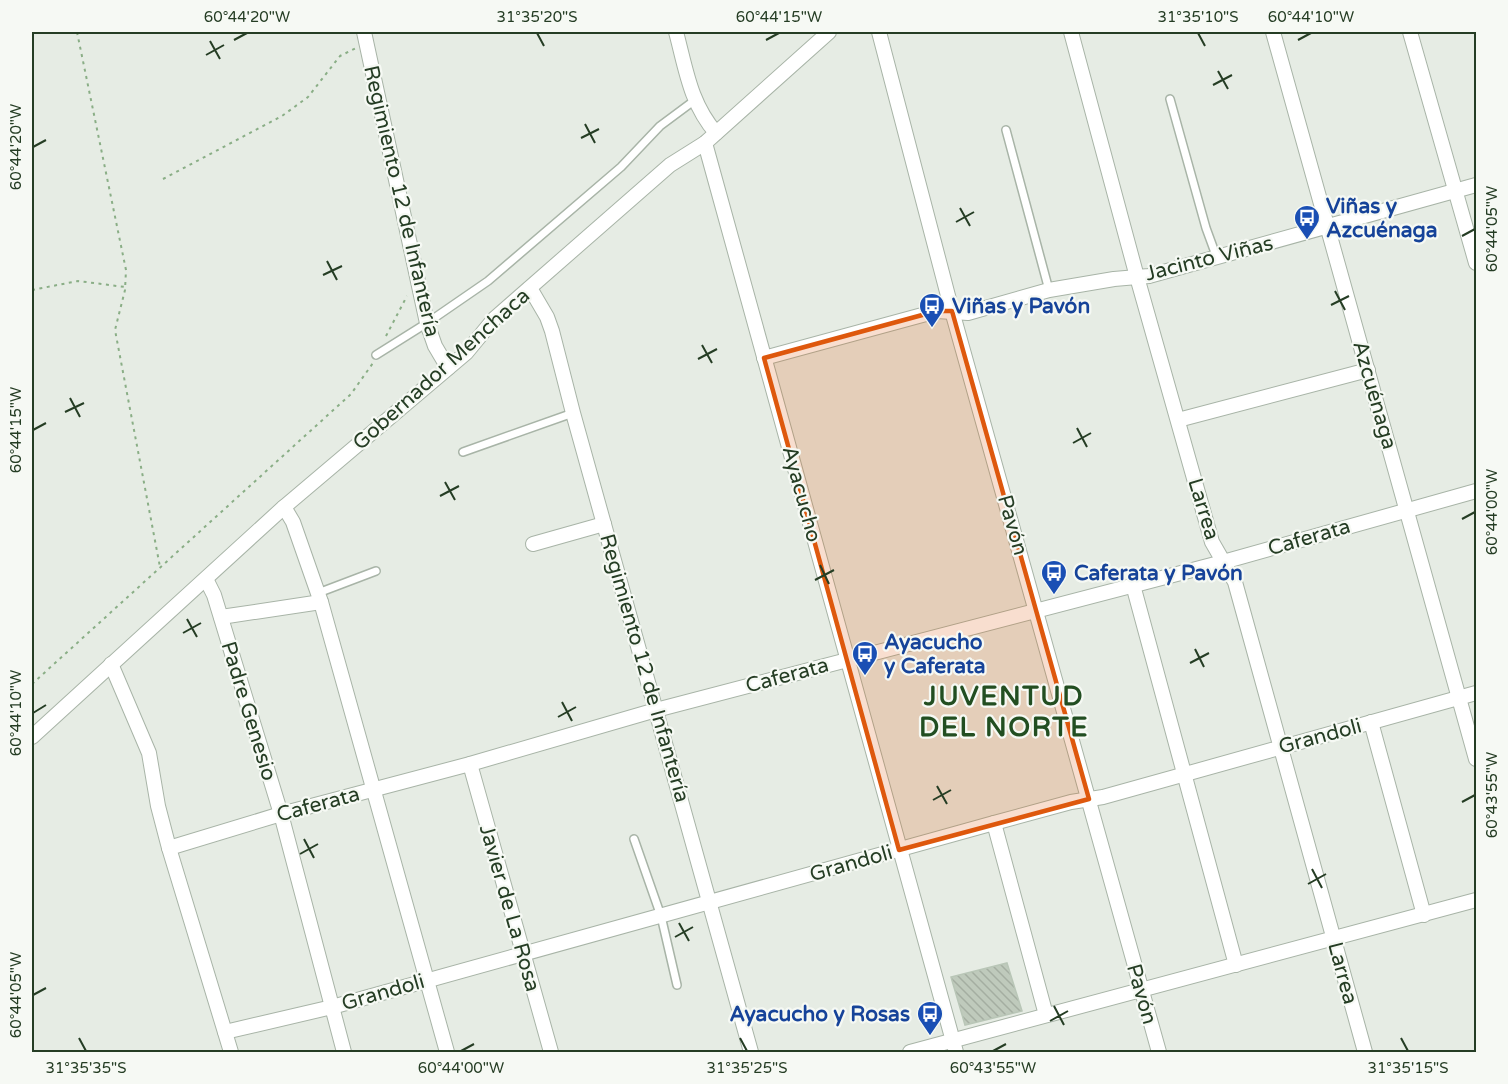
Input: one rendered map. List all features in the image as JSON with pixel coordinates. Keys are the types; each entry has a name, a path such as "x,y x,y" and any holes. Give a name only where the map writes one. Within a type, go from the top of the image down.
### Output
{"street":[{"path":"676,32 694,100 705,121 716,133"},
{"name":"Gobernador Menchaca","path":"32,737 284,507 448,368 474,344 494,319 670,165 705,143 829,32"},
{"name":"Pavón","path":"879,32 952,311 1159,1053"},
{"name":"Larrea","path":"1071,32 1212,542 1235,582 1365,1053"},
{"name":"Azcuénaga","path":"1273,32 1476,759"},
{"path":"1410,32 1476,263"},
{"name":"Regimiento 12 de Infantería","path":"365,37 427,323 435,346 448,368"},
{"name":"Ayacucho","path":"705,143 954,1047"},
{"name":"Jacinto Viñas","path":"764,358 937,311 968,313 1049,290 1114,279 1149,276 1476,184"},
{"name":"Regimiento 12 de Infantería","path":"530,288 547,317 751,1053"},
{"path":"1178,420 1368,370"},
{"name":"Caferata","path":"169,848 281,814 470,764 656,710 1223,562 1476,491"},
{"path":"284,507 293,522 320,598 447,1053"},
{"path":"533,544 604,524"},
{"name":"Padre Genesio","path":"206,579 214,595 281,814 344,1053"},
{"path":"1133,585 1236,965"},
{"path":"221,617 320,598"},
{"path":"111,664 148,753 169,848 231,1053"},
{"name":"Grandoli","path":"225,1032 332,1007 522,952 710,903 994,823 1185,774 1476,693"},
{"path":"1371,722 1424,915"},
{"name":"Javier de La Rosa","path":"470,764 551,1053"},
{"path":"994,823 1046,1015"},
{"path":"910,1053 954,1047 1046,1015 1476,900"}],"lane":[{"path":"1170,99 1206,228 1217,258"},
{"path":"376,355 488,282 621,167 660,126 694,100"},
{"path":"1006,130 1049,290"},
{"path":"464,452 573,413"},
{"path":"320,598 376,572"},
{"path":"634,839 661,916 677,985"}],"path":[{"path":"78,32 126,270 125,287 115,330 160,567"},
{"path":"163,179 282,116 308,97 340,56 365,37"},
{"path":"386,336 416,278"},
{"path":"32,290 78,280 125,287"},
{"path":"32,684 351,393 371,368 376,355"}],"highlighted area":[{"path":"937,311 952,311 1089,799 899,850 764,358"}],"building":[{"path":"1007,963 1022,1011 965,1025 951,977"}],"place":[{"name":"Viñas y Azcuénaga","path":"1307,241"},
{"name":"Viñas y Pavón","path":"932,329"},
{"name":"Caferata y Pavón","path":"1054,596"},
{"name":"Ayacucho y Caferata","path":"865,677"},
{"name":"Ayacucho y Rosas","path":"930,1037"}],"district":[{"name":"JUVENTUD DEL NORTE","path":"1004,712"}]}
